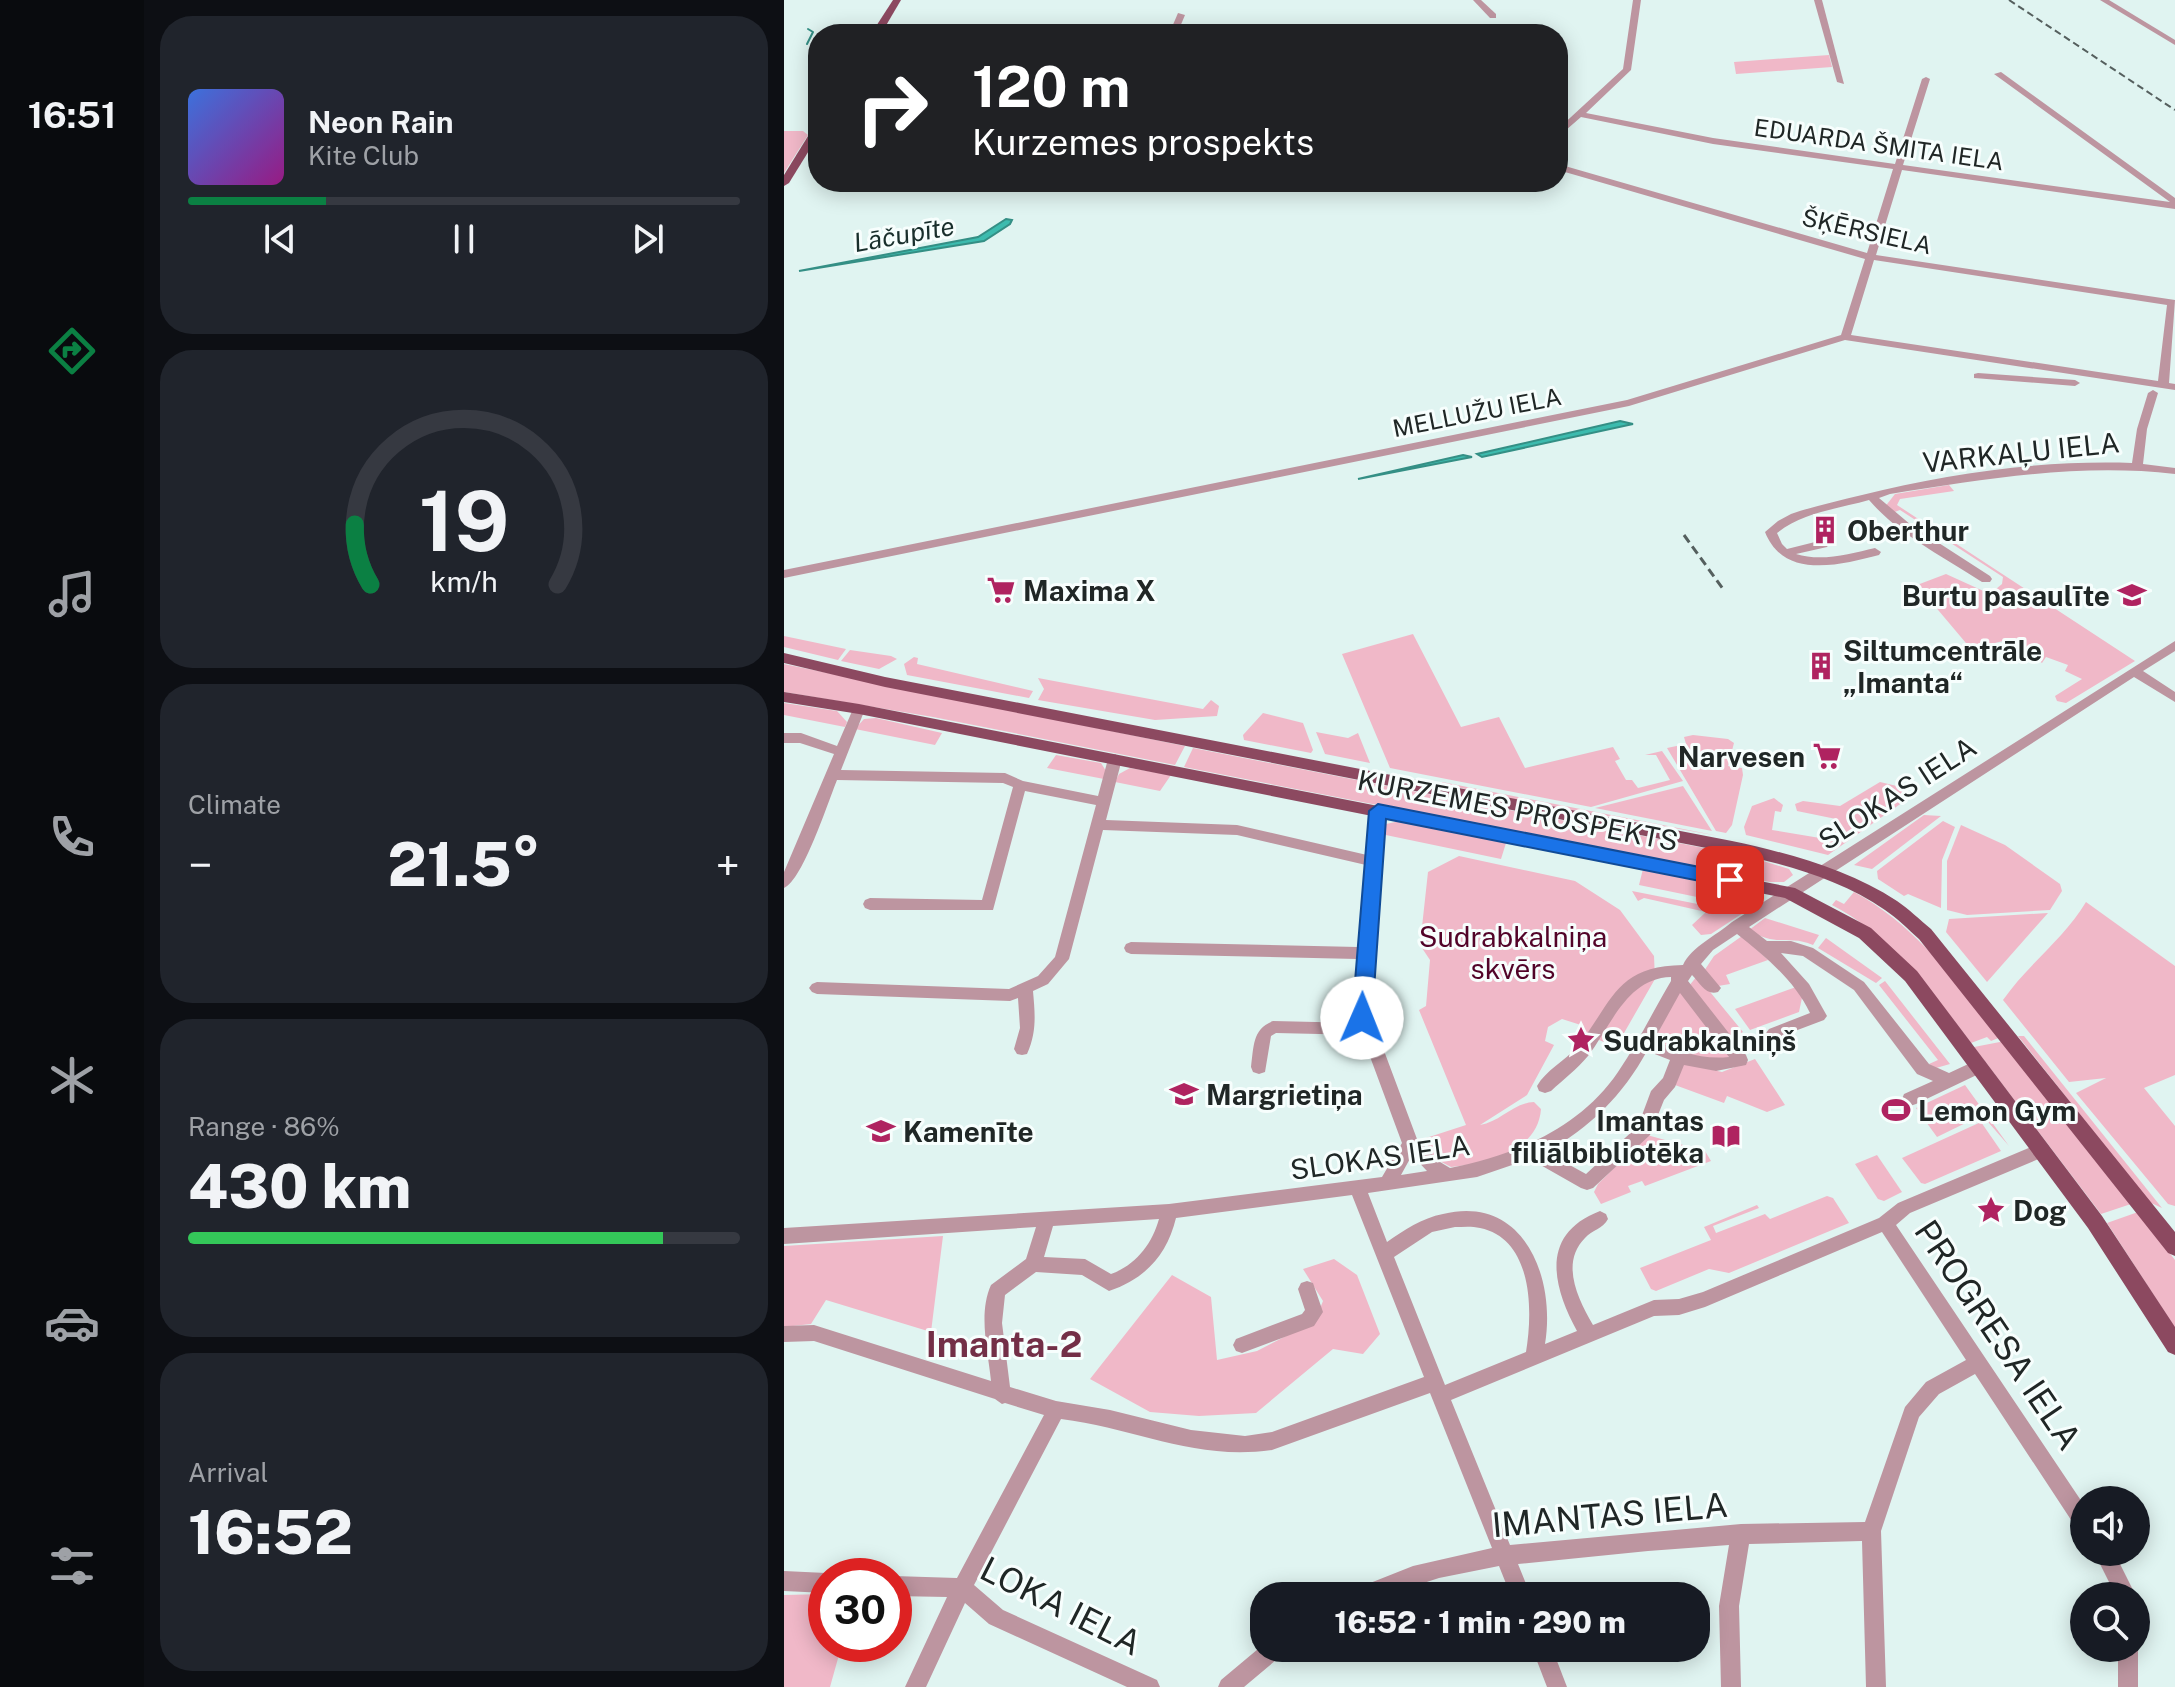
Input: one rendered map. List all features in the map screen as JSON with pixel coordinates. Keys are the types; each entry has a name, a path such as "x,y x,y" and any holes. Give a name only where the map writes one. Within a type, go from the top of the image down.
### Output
{"main road":[{"path":"882,24 897,0"},
{"path":"784,183 808,144"},
{"name":"KURZEMES PROSPEKTS","path":"784,658 885,682 1732,847 1822,871 1892,906 1925,934 2169,1229 2175,1247"},
{"name":"KURZEMES PROSPEKTS","path":"784,697 859,709 1789,892 1847,921 1885,949 1911,976 2129,1269 2175,1345"}],"street":[{"path":"1477,0 1493,16"},
{"path":"1568,124 1627,70 1637,0"},
{"path":"1818,0 1841,82"},
{"path":"2104,0 2175,43"},
{"path":"1177,24 1181,15"},
{"path":"1998,74 2175,204"},
{"path":"1845,337 1926,79"},
{"name":"EDUARDA ŠMITA IELA","path":"1579,114 1671,135 2175,204"},
{"name":"ŠĶĒRSIELA","path":"1568,170 1870,257 2173,303"},
{"path":"2169,386 2173,303"},
{"name":"MELLUŽU IELA","path":"784,574 1614,407 1845,337 2169,386"},
{"path":"1978,376 2021,377 2175,396"},
{"path":"2137,465 2142,429 2153,393"},
{"name":"VARKAĻU IELA","path":"1788,552 1770,536 1771,530 1780,524 1888,491 1995,474 2102,463 2175,471"},
{"path":"1873,498 1886,515 1903,522 1986,579"},
{"path":"1788,552 1823,544"},
{"path":"1788,552 1794,557 1831,563 1875,552"},
{"name":"SLOKAS IELA","path":"784,1236 1169,1211 1448,1176 1492,1168 1533,1153 1571,1131 1598,1108 1626,1075 1685,971 1737,926 2175,645"},
{"path":"2135,672 2175,698"},
{"path":"784,883 793,871 859,709"},
{"path":"784,738 801,738 841,752"},
{"path":"817,988 1010,995 1051,974 1062,959 1115,759"},
{"path":"832,775 1005,778 1020,785 1104,802"},
{"path":"870,904 988,906 1020,785"},
{"path":"1378,811 1360,1008 1410,1143 1448,1176"},
{"path":"1098,825 1237,830 1372,861"},
{"path":"1737,926 1796,975 1809,993 1819,1016 1774,1033"},
{"path":"1764,947 1791,947 1808,952 1859,986 1923,1069 1946,1079"},
{"path":"1131,948 1364,953"},
{"path":"1545,1086 1582,1053 1611,1004 1624,990 1652,974 1685,971 1713,988"},
{"path":"1644,1043 1679,1057 1719,1067 1740,1060 1685,971"},
{"path":"1022,1049 1028,1028 1025,988"},
{"path":"1259,1067 1264,1033 1273,1027 1366,1029"},
{"path":"1533,1153 1587,1183 1644,1130 1657,1096 1669,1082 1679,1057"},
{"path":"1910,1099 1946,1079 1979,1066"},
{"path":"1387,1184 1410,1143"},
{"path":"784,1334 814,1333 1056,1410 1088,1412 1211,1444 1249,1446 1534,1357 1654,1308 1679,1307 1705,1299 1885,1223 1904,1208 2042,1150"},
{"path":"1357,1187 1516,1582"},
{"path":"1033,1264 1085,1267 1109,1283 1128,1278 1154,1251 1167,1226 1169,1211"},
{"path":"1002,1395 993,1323 997,1291 1033,1264 1047,1218"},
{"path":"1384,1254 1416,1231 1452,1219 1480,1219 1501,1230 1524,1249 1537,1286 1541,1326 1534,1357"},
{"path":"1589,1335 1577,1316 1563,1270 1570,1237 1600,1219"},
{"name":"PROGRESA IELA","path":"1885,1223 2070,1501"},
{"path":"1242,1345 1308,1320 1314,1312 1307,1289"},
{"path":"1876,1687 1871,1531 1911,1413 1921,1396 1939,1382 1979,1363"},
{"path":"915,1687 962,1588 1056,1410"},
{"name":"IMANTAS IELA","path":"1396,1582 1429,1568 1505,1555 1688,1535 1871,1531"},
{"path":"1731,1687 1729,1606 1741,1534"},
{"path":"784,1581 808,1582"},
{"name":"LOKA IELA","path":"912,1587 962,1588 996,1617 1150,1687"},
{"path":"1228,1687 1258,1662"},
{"path":"1547,1662 1557,1687"},
{"path":"2128,1662 2128,1687"}],"green space":[{"path":"1829,55 1832,67 1736,74 1734,62"},
{"path":"784,131 803,131 808,135 784,173"},
{"path":"1949,485 1954,491 1900,499 1897,505 2135,661 2066,703 2057,701 2055,696 2082,679 2065,671 2068,665 2046,657 2042,663 2014,643 2003,641 1971,649 1917,585 1946,574 1990,594 2002,584 2003,577 1900,510 1892,513 1884,508 1895,494"},
{"path":"1413,634 1461,727 1499,717 1525,768 1613,747 1620,759 1615,761 1626,780 1632,780 1638,788 1670,780 1656,755 1645,755 1662,751 1683,781 1591,807 1390,768 1342,654"},
{"path":"784,636 846,649 838,660 784,647"},
{"path":"850,650 897,659 879,669 841,661"},
{"path":"914,657 918,658 917,664 1033,691 1029,698 907,675 904,664"},
{"path":"784,664 1185,746 1175,765 933,717 784,692"},
{"path":"1038,678 1203,709 1211,700 1219,706 1217,716 1155,720 1038,700 1044,689"},
{"path":"784,703 837,711 847,722 845,727 784,715"},
{"path":"1263,713 1303,723 1313,750 1311,753 1244,740 1243,735"},
{"path":"876,718 942,733 935,745 855,729 864,719"},
{"path":"1316,732 1348,738 1358,733 1370,763 1325,754"},
{"path":"1693,735 1728,739 1734,743 1728,766 1742,768 1743,775 1732,825 1726,833 1716,831 1667,748 1686,744 1684,737"},
{"path":"1193,748 1750,857 1789,869 1793,875 1784,882 1770,882 1184,767"},
{"path":"1056,755 1101,763 1106,771 1104,779 1047,768"},
{"path":"1130,768 1171,775 1160,791 1115,782 1119,774"},
{"path":"1442,782 1719,836 1488,795"},
{"path":"1880,782 1901,787 1906,800 1828,855 1746,835 1744,827 1752,806 1774,798 1783,805 1781,812 1775,811 1772,830 1832,840 1836,819 1797,811 1795,804 1803,801 1840,806"},
{"path":"1683,786 1712,831 1595,808"},
{"path":"1924,815 1941,816 1872,869 1854,865"},
{"path":"1400,821 1506,843 1501,859 1381,834 1386,824"},
{"path":"1943,821 1955,827 1942,860 1941,908 1908,894 1904,896 1878,879 1877,871"},
{"path":"1961,825 2005,845 2060,884 2062,891 2050,910 1967,915 1947,910 1947,861"},
{"name":"Sudrabkalniņa skvērs","path":"1459,856 1575,881 1620,910 1654,956 1655,979 1616,1047 1582,1033 1584,1026 1562,1019 1548,1027 1545,1041 1554,1045 1527,1095 1480,1125 1534,1102 1541,1109 1538,1124 1530,1136 1508,1153 1494,1159 1451,1167 1430,1156 1426,1138 1466,1125 1419,1010 1426,1006 1430,960 1420,945 1428,872"},
{"path":"1643,869 1743,889 1754,899 1750,908 1639,885"},
{"path":"1632,891 1743,913 1711,934 1701,935 1692,925 1706,912 1644,898 1638,901"},
{"path":"1854,892 1877,906 1917,939 1952,976 2001,1037 1991,1041 1987,1037 1971,1043 1892,948 1874,932 1832,905 1836,900 1844,904"},
{"path":"2086,902 2175,966 2175,1075 2144,1088 2175,1126 2175,1206 2168,1204 2076,1093 2106,1078 2069,1082 2003,1000"},
{"path":"2048,913 1987,982 1946,932 1949,919"},
{"path":"1765,918 1819,935 1813,945 1775,940 1749,930"},
{"path":"1742,936 1777,968 1768,960 1726,975 1730,984 1718,986 1704,971 1714,956"},
{"path":"1826,938 1882,978 1876,983 1818,948"},
{"path":"1697,976 1743,1032 1739,1034 1751,1051 1741,1055 1689,986"},
{"path":"1885,981 1950,1064 1936,1068 1929,1064 1938,1060 1879,985"},
{"path":"1796,987 1803,993 1799,1012 1750,1030 1735,1009"},
{"path":"1679,990 1729,1056 1727,1060 1697,1060 1654,1041"},
{"path":"2018,1036 2024,1036 2162,1208 2149,1202"},
{"path":"2005,1041 2131,1204 2101,1214 1974,1047"},
{"path":"1755,1059 1785,1105 1767,1112 1727,1096 1724,1103 1675,1085 1682,1063 1722,1072"},
{"path":"1965,1085 2009,1146 1982,1115 1937,1137 1916,1108"},
{"path":"1981,1122 2001,1151 1925,1184 1902,1158"},
{"path":"1647,1135 1705,1151 1711,1161 1645,1186 1642,1181 1628,1186 1631,1192 1601,1204 1594,1192 1598,1184"},
{"path":"1877,1155 1902,1192 1884,1201 1878,1199 1855,1164"},
{"path":"1827,1196 1833,1198 1849,1223 1729,1273 1709,1269 1656,1291 1651,1289 1640,1268 1711,1240 1704,1227 1757,1205 1759,1208 1713,1226 1716,1233 1765,1214 1770,1219"},
{"path":"2138,1212 2175,1260 2175,1328 2107,1223"},
{"path":"943,1236 931,1332 826,1300 811,1324 784,1327 784,1246"},
{"path":"1334,1259 1357,1275 1380,1334 1363,1354 1333,1349 1256,1413 1199,1416 1150,1412 1090,1379 1172,1275 1211,1297 1217,1360 1257,1351 1315,1321 1323,1301 1303,1269"},
{"path":"808,1594 808,1662 837,1662 830,1687 784,1687 784,1595"}],"water":[{"name":"Lāčupīte","path":"1006,219 1012,220 1010,224 984,241 799,271 978,237"},
{"path":"1620,421 1633,424 1482,457 1477,454"},
{"path":"1463,455 1472,457 1358,479"}],"railway":[{"path":"2009,0 2175,110"},
{"path":"1684,535 1723,589"}],"place":[{"name":"Oberthur","path":"1825,530"},
{"name":"Maxima X","path":"1001,590"},
{"name":"Burtu pasaulīte","path":"2132,595"},
{"name":"Siltumcentrāle „Imanta“","path":"1821,666"},
{"name":"Narvesen","path":"1827,756"},
{"name":"Sudrabkalniņš","path":"1581,1040"},
{"name":"Margrietiņa","path":"1184,1094"},
{"name":"Lemon Gym","path":"1896,1110"},
{"name":"Kamenīte","path":"881,1131"},
{"name":"Imantas filiālbibliotēka","path":"1726,1136"},
{"name":"Dog","path":"1991,1210"}],"district":[{"name":"Imanta-2","path":"1004,1344"}],"route":[{"path":"1362,1018 1364,953 1378,811 1730,880"}]}
